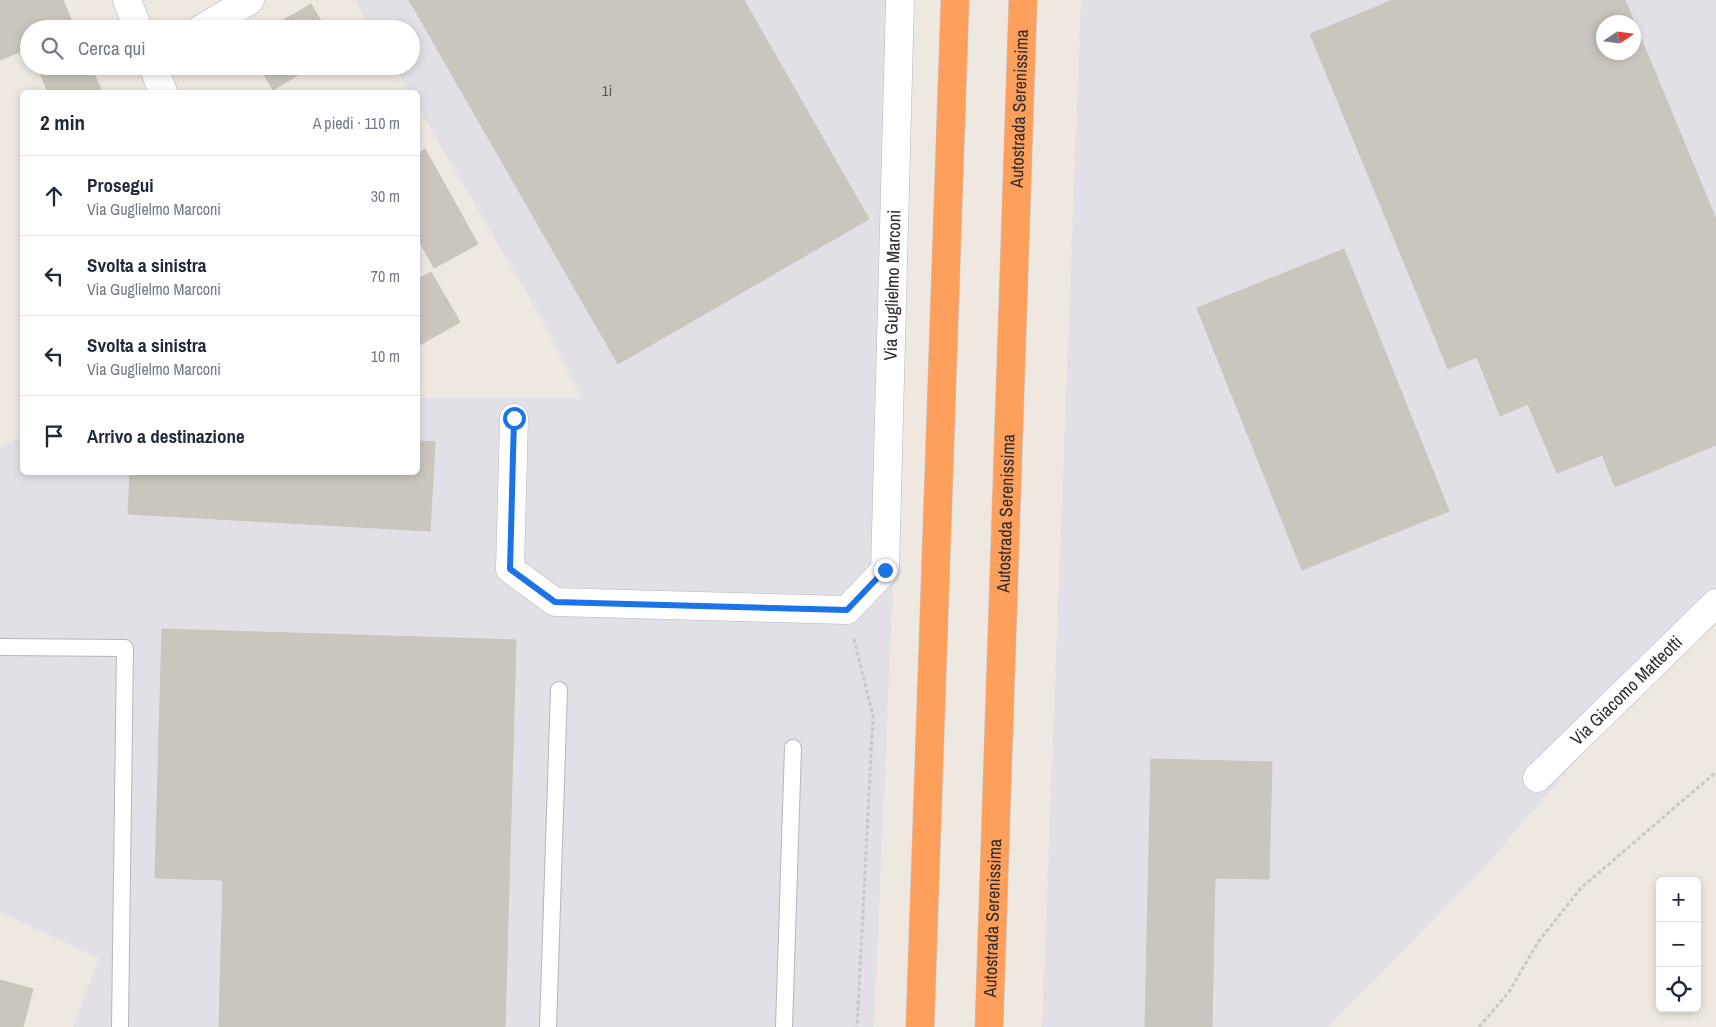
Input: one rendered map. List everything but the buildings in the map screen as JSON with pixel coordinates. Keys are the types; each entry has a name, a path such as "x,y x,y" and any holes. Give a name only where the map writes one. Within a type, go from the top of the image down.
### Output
{"highway":[{"path":"920,1027 955,0"},
{"name":"Autostrada Serenissima","path":"989,1027 1024,0"}],"street":[{"path":"127,0 135,20"},
{"path":"216,20 250,0"},
{"name":"Via Guglielmo Marconi","path":"847,610 892,569 900,0"},
{"path":"156,75 162,90"},
{"path":"514,418 510,569 555,602 847,610"},
{"name":"Via Giacomo Matteotti","path":"1537,778 1716,603"}],"lane":[{"path":"0,647 125,648 120,1027"},
{"path":"548,1027 559,690"},
{"path":"784,1027 793,748"}],"path":[{"path":"847,610 873,716 857,1027"},
{"path":"1480,1027 1510,992 1538,942 1581,888 1716,772"}],"shaded area":[{"path":"355,0 912,0 893,586 874,1027 73,1027 99,958 0,912 0,448 20,437 20,475 420,475 420,398 581,398 540,316 420,110 420,90 408,90 399,75 420,75 420,20 367,20"},
{"path":"1081,0 1716,0 1716,600 1474,879 1328,1027 1042,1027"}],"route":[{"path":"514,418 510,569 555,602 847,610 885,570"}]}
